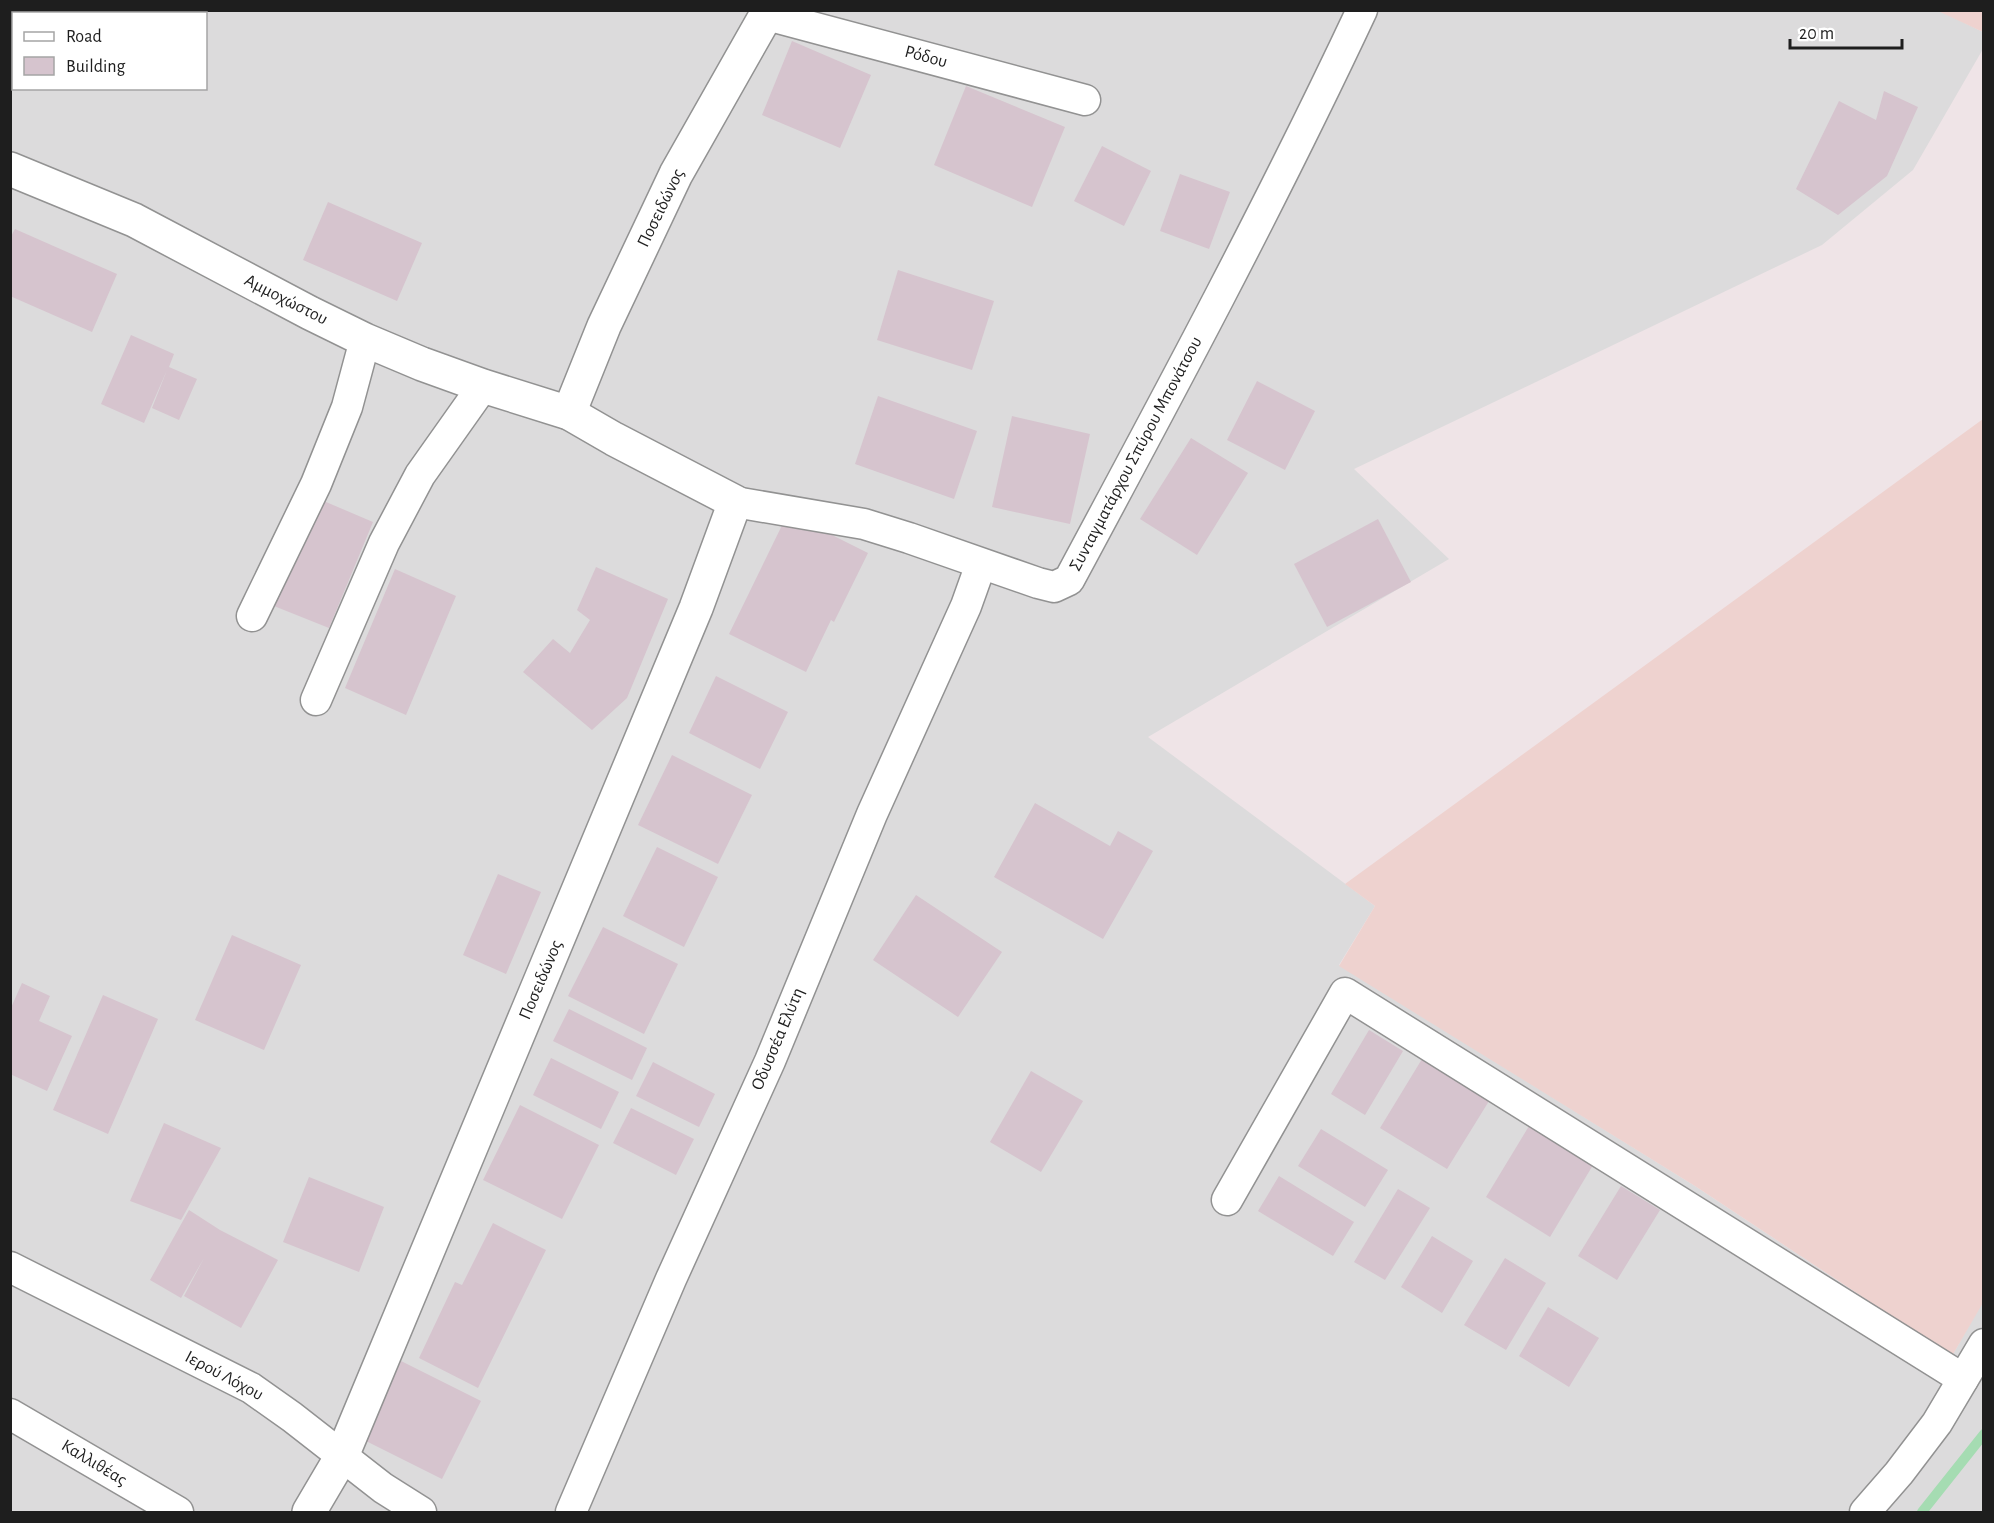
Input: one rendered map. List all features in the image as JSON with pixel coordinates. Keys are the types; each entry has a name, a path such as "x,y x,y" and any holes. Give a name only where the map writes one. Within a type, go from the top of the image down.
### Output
{"street":[{"name":"Συνταγματάρχου Σπύρου Μπονάτσου","path":"569,413 735,502 864,524 1038,584 1054,587 1069,580 1324,92 1362,10"},
{"name":"Ρόδου","path":"768,13 1085,100"},
{"name":"Ποσειδώνος","path":"569,413 604,326 676,174 768,13"},
{"name":"Αμμοχώστου","path":"10,169 134,220 310,314 365,340 483,386 569,413"},
{"path":"252,616 321,473 347,407 365,340"},
{"path":"316,700 384,543 420,475 483,386"},
{"name":"Ποσειδώνος","path":"309,1512 342,1456 692,619 735,502"},
{"name":"Οδυσσέα Ελύτη","path":"571,1512 671,1279 770,1061 872,814 966,606 981,564"},
{"path":"1227,1200 1345,993 1963,1379"},
{"name":"Ιερού Λόχου","path":"10,1266 250,1388 278,1406 397,1498 421,1512"},
{"path":"1864,1512 1899,1473 1936,1423 1983,1344"},
{"name":"Καλλιθέας","path":"10,1414 178,1512"}],"shaded area":[{"path":"1938,10 1983,32 1983,49 1913,170 1822,245 1354,469 1449,559 1148,737 1375,906 1339,965 1695,1186 1952,1356 1983,1301 1983,1512 11,1512 10,11"},
{"path":"1938,11 1983,11 1983,32"},
{"path":"1983,419 1984,1301 1952,1356 1695,1186 1339,966 1375,906 1345,884"}],"building":[{"path":"792,41 871,75 840,148 762,115"},
{"path":"966,86 1065,127 1032,207 934,165"},
{"path":"1884,91 1918,107 1887,176 1838,215 1796,189 1839,101 1876,120"},
{"path":"1102,146 1151,171 1124,226 1074,201"},
{"path":"1180,174 1230,192 1209,249 1160,231"},
{"path":"328,202 422,243 397,301 303,260"},
{"path":"15,229 117,274 92,332 10,296 10,238"},
{"path":"898,270 994,301 972,370 877,340"},
{"path":"131,335 174,354 169,367 197,379 179,420 152,408 167,370 144,423 101,404"},
{"path":"1257,381 1315,411 1285,470 1227,440"},
{"path":"878,396 977,431 954,499 855,464"},
{"path":"1012,416 1090,434 1070,524 992,507"},
{"path":"1191,438 1248,473 1197,555 1140,519"},
{"path":"319,499 373,522 329,628 274,606"},
{"path":"788,513 868,553 834,622 831,620 806,672 729,634"},
{"path":"1378,519 1411,582 1327,627 1294,564"},
{"path":"596,567 668,599 627,698 592,730 523,672 553,639 570,653 590,620 577,610"},
{"path":"395,569 456,596 406,715 345,688"},
{"path":"716,676 788,712 760,769 689,733"},
{"path":"672,755 752,795 718,864 638,825"},
{"path":"1035,803 1110,846 1118,831 1153,851 1103,939 994,877"},
{"path":"657,847 718,877 684,947 623,916"},
{"path":"498,874 541,892 506,974 463,955"},
{"path":"916,895 1002,952 958,1017 873,960"},
{"path":"603,927 678,964 644,1034 568,996"},
{"path":"232,935 301,965 264,1050 195,1020"},
{"path":"22,983 50,996 39,1021 72,1036 47,1091 10,1074 10,1010"},
{"path":"103,995 158,1019 108,1134 53,1110"},
{"path":"569,1009 647,1048 632,1080 553,1041"},
{"path":"1369,1030 1403,1051 1365,1115 1331,1094"},
{"path":"551,1058 619,1092 601,1129 533,1095"},
{"path":"1422,1059 1489,1101 1447,1169 1380,1128"},
{"path":"653,1062 715,1094 699,1127 636,1096"},
{"path":"1031,1071 1083,1101 1041,1172 990,1142"},
{"path":"520,1105 599,1145 562,1219 483,1180"},
{"path":"631,1108 694,1139 676,1175 613,1143"},
{"path":"164,1123 221,1148 181,1220 130,1201"},
{"path":"1529,1126 1593,1165 1550,1237 1486,1197"},
{"path":"1321,1129 1388,1170 1365,1207 1298,1166"},
{"path":"1279,1176 1354,1222 1333,1256 1258,1211"},
{"path":"309,1177 384,1207 359,1272 283,1242"},
{"path":"1621,1186 1660,1210 1617,1280 1578,1256"},
{"path":"1398,1189 1430,1208 1385,1280 1354,1262"},
{"path":"189,1210 220,1230 278,1260 241,1328 184,1296 204,1258 181,1298 150,1280"},
{"path":"493,1223 546,1250 478,1388 419,1358 455,1282 462,1285"},
{"path":"1432,1236 1473,1261 1442,1313 1401,1287"},
{"path":"1505,1258 1546,1283 1506,1350 1464,1325"},
{"path":"1548,1307 1599,1338 1569,1387 1519,1356"},
{"path":"401,1361 481,1401 442,1479 362,1439"}],"waterway":[{"path":"1922,1512 1984,1434"}]}
